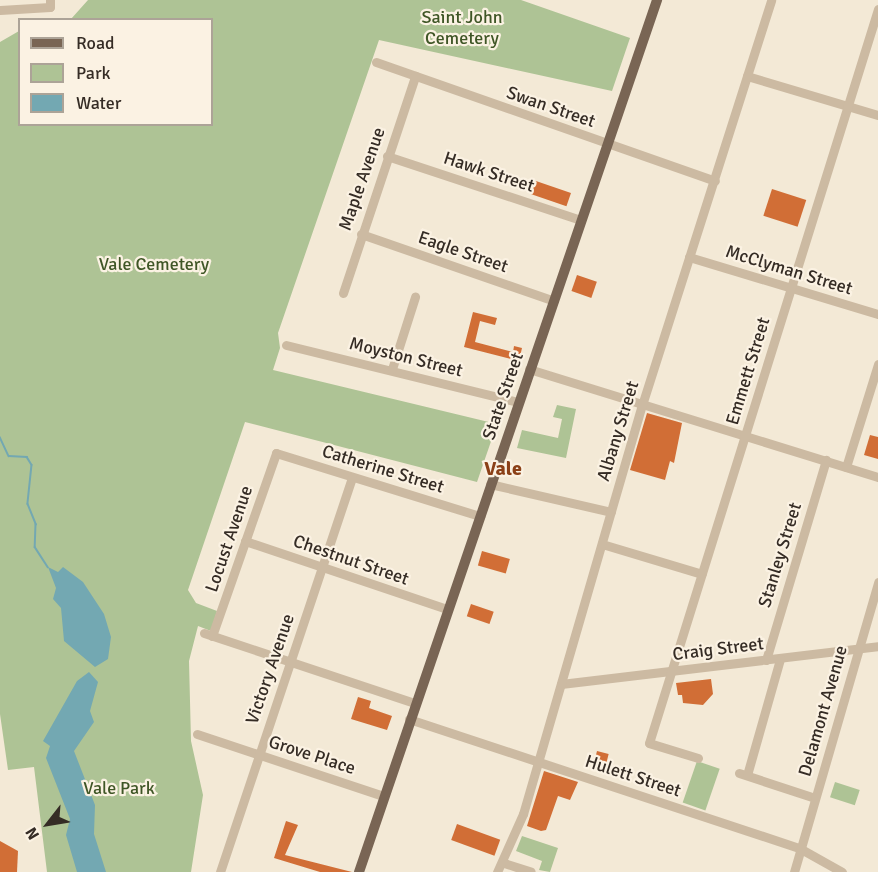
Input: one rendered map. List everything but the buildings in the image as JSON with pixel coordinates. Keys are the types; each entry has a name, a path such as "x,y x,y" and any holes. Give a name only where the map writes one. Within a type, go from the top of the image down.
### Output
{"main road":[{"name":"State Street","path":"359,872 414,703 657,0"}],"street":[{"path":"0,10 50,6 50,0"},
{"name":"Albany Street","path":"497,872 504,863 538,762 642,405 771,0"},
{"name":"Emmett Street","path":"698,758 649,743 878,9"},
{"name":"Swan Street","path":"376,62 715,181"},
{"name":"Maple Avenue","path":"343,293 415,76"},
{"path":"747,76 878,115"},
{"name":"Hawk Street","path":"387,156 581,220"},
{"name":"Eagle Street","path":"361,234 554,301"},
{"name":"McClyman Street","path":"690,257 878,314"},
{"path":"392,369 415,297"},
{"name":"Moyston Street","path":"286,345 392,369 518,402"},
{"path":"846,467 878,364"},
{"path":"529,369 878,477"},
{"name":"Catherine Street","path":"276,453 480,516"},
{"name":"Locust Avenue","path":"276,453 208,635 290,663"},
{"name":"Stanley Street","path":"766,660 825,460"},
{"name":"Victory Avenue","path":"220,872 352,477"},
{"path":"490,484 611,512"},
{"name":"Chestnut Street","path":"245,541 447,609"},
{"path":"602,544 702,574"},
{"name":"Delamont Avenue","path":"794,872 878,582"},
{"name":"Craig Street","path":"561,684 878,646"},
{"path":"780,659 743,774 814,798"},
{"path":"290,663 414,703"},
{"name":"Hulett Street","path":"409,719 801,849 842,872"},
{"name":"Grove Place","path":"197,734 383,796"},
{"path":"504,863 531,872"}],"green space":[{"path":"88,0 521,0 630,38 612,91 379,40 278,333 280,348 273,370 497,424 477,482 245,422 188,590 196,603 217,611 211,631 198,626 189,661 191,741 203,795 191,872 47,872 34,767 8,770 0,714 0,42 18,32 18,126 213,126 213,18 72,18"},
{"path":"557,405 576,409 566,458 517,448 522,430 558,438 562,419 553,417"},
{"path":"697,761 720,769 705,810 683,803"},
{"path":"835,782 860,790 855,805 830,797"},
{"path":"522,836 558,848 550,872 539,870 542,861 516,851"}],"water":[{"path":"48,567 58,572 63,567 83,582 104,614 111,637 108,659 95,667 64,641 61,608 53,599 56,588"},
{"path":"89,672 98,682 90,711 94,722 74,751 95,805 94,834 106,872 77,872 66,835 70,819 46,758 50,746 43,741 77,681"}],"waterway":[{"path":"0,437 9,456 27,457 32,465 28,504 36,524 35,547 48,567"}],"district":[{"name":"Vale","path":"503,468"}],"park label":[{"name":"Saint John Cemetery","path":"462,28"},
{"name":"Vale Cemetery","path":"154,264"},
{"name":"Vale Park","path":"119,788"}]}
